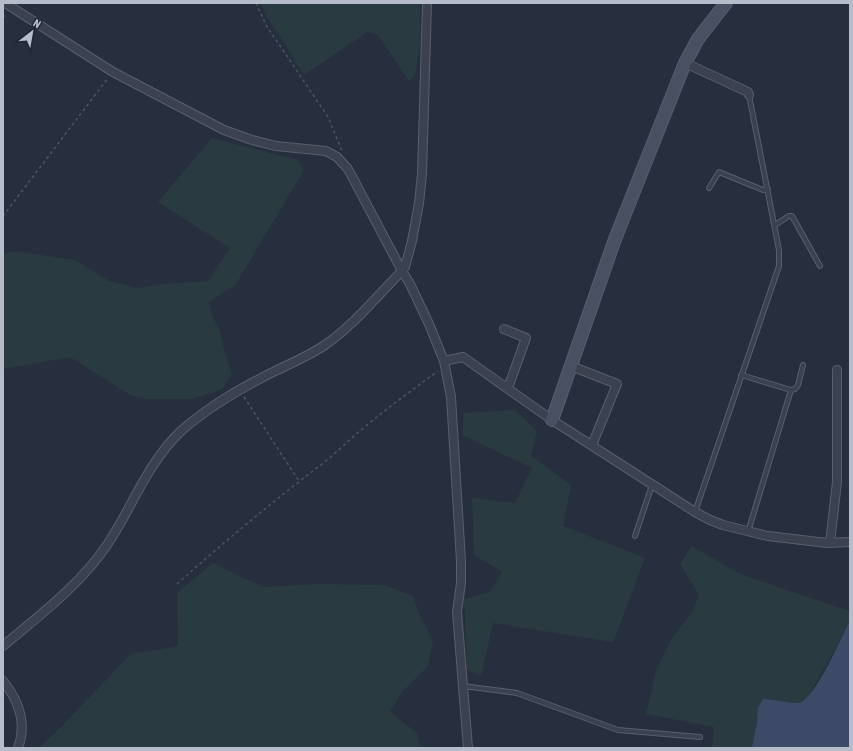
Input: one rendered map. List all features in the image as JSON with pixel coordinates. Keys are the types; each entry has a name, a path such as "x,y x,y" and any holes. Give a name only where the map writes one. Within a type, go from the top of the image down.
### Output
{"street":[{"path":"5,3 113,72 224,130 252,140 276,146 326,151 336,156 348,170 402,272 410,284 445,364 451,397 461,562 461,583 457,612 468,748"},
{"path":"3,646 69,589 95,562 108,544 154,465 171,442 190,424 218,402 326,344 350,324 402,272 405,267 412,242 422,174 427,3"},
{"path":"552,420 615,239 685,64 698,39 726,3"},
{"path":"685,64 748,92 749,95"},
{"path":"504,329 526,338 508,388"},
{"path":"445,364 464,357 552,420 695,512 722,525 768,536 830,543 850,542"},
{"path":"571,366 617,384 592,446"},
{"path":"830,543 837,482 836,370"},
{"path":"3,682 16,700 22,719 22,731 18,748"}],"lane":[{"path":"695,512 779,266 780,250 749,95"},
{"path":"709,188 719,172 763,190 768,189"},
{"path":"775,225 789,216 792,216 820,266"},
{"path":"741,374 795,390 798,386 803,366"},
{"path":"748,532 791,390"},
{"path":"635,536 652,484"},
{"path":"462,686 517,693 618,730 700,737"}],"path":[{"path":"256,3 266,25 328,117 343,153 344,165"},
{"path":"3,216 113,72"},
{"path":"177,584 226,540 288,492 299,481 323,463 362,429 445,364"},
{"path":"239,390 299,481"}],"shaded area":[{"path":"261,3 420,3 420,44 415,74 409,81 378,35 367,32 304,75 268,18"},
{"path":"212,138 298,160 304,170 236,284 209,302 212,315 219,329 232,374 222,389 193,399 149,399 132,396 70,357 3,369 3,255 12,251 75,260 109,281 138,288 161,284 208,281 230,248 158,202"},
{"path":"515,410 537,431 531,456 571,485 563,526 645,558 613,642 493,623 481,676 467,670 464,599 490,592 502,572 474,555 472,498 515,503 532,468 462,435 464,413"},
{"path":"692,546 740,574 850,611 850,620 835,650 807,698 799,703 753,748 712,748 714,727 646,714 656,671 672,638 693,611 699,595 680,564"},
{"path":"213,563 263,587 319,584 385,585 413,596 420,616 433,641 428,666 402,692 390,712 417,733 420,748 39,748 131,654 178,646 177,593"}],"water":[{"path":"850,620 850,748 752,748 757,723 758,708 763,699 799,703 806,699 828,666"}]}
